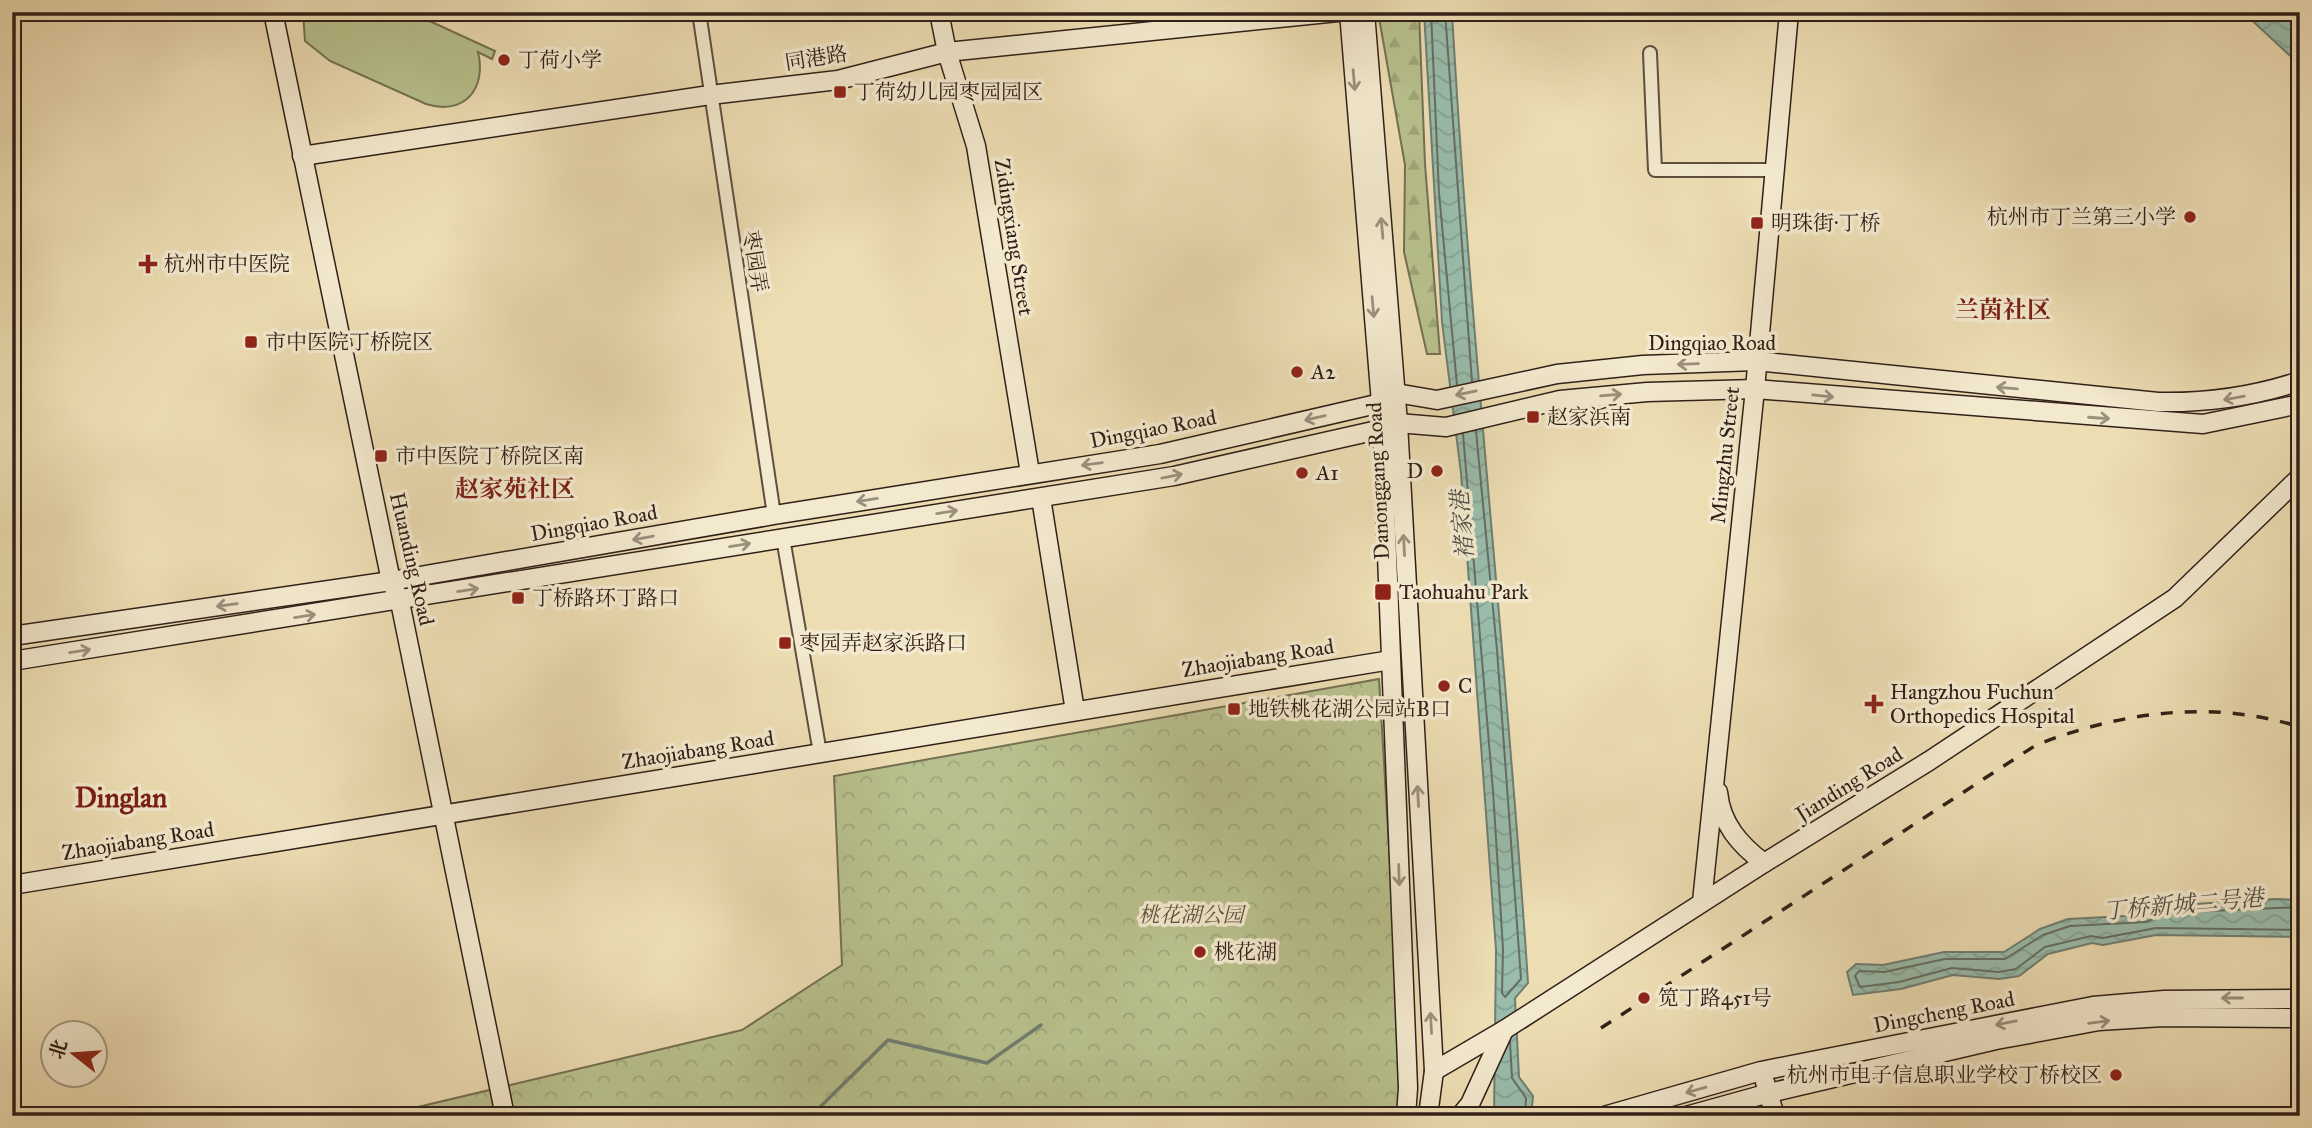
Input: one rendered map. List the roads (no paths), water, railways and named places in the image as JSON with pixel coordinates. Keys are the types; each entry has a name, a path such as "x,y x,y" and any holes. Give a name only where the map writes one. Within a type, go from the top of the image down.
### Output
{"main road":[{"name":"Huanding Road","path":"273,12 391,582 400,601 505,1116"},
{"name":"Zidingxiang Street","path":"939,12 947,52 976,146 1030,473"},
{"name":"同港路","path":"302,156 710,95 838,80 947,52 1338,12"},
{"name":"Danonggang Road","path":"1349,12 1388,398"},
{"name":"Danonggang Road","path":"1365,12 1388,398 1434,1071 1428,1116"},
{"name":"Mingzhu Street","path":"1702,902 1755,389 1789,12"},
{"name":"Dingqiao Road","path":"12,636 391,582 775,515 1160,454 1388,398 1437,400 1557,374 1643,365 1756,362 2158,402 2207,402 2265,393 2300,381"},
{"path":"12,661 1174,476 1390,426 1446,428 1560,400 1647,392 1755,389 2203,424 2261,415 2300,404"},
{"name":"Danonggang Road","path":"1390,426 1391,660 1408,1088 1406,1116"},
{"name":"Jianding Road","path":"1434,1071 1504,1030 1702,902 1929,761 2175,598 2300,477"},
{"path":"1041,498 1075,711"},
{"name":"Zhaojiabang Road","path":"12,885 1391,660"},
{"path":"1716,766 1718,799 1727,825 1744,848 1764,863"},
{"name":"Dingcheng Road","path":"1604,1116 1761,1071 2093,1006 2178,999 2300,999"},
{"name":"Dingcheng Road","path":"1686,1116 1769,1093 1996,1040 2099,1021 2163,1017 2300,1018"},
{"path":"1460,1116 1469,1104 1504,1030"},
{"path":"1761,1071 1775,1116"}],"street":[{"name":"枣园弄","path":"699,12 775,515"},
{"path":"1650,53 1655,170 1774,170"},
{"path":"783,538 820,753"}],"water":[{"path":"1424,12 1452,12 1528,983 1515,998 1519,1077 1533,1096 1531,1116 1494,1116 1496,950 1461,473 1442,322"},
{"path":"2243,12 2282,12 2300,29 2300,65"},
{"path":"2274,899 2300,900 2300,937 2156,935 2103,945 2092,943 2048,954 2019,976 1999,979 1953,975 1901,989 1853,995 1847,972 1856,964 1883,965 1944,952 2004,952 2040,929 2068,919 2145,915 2163,906"}],"waterway":[{"path":"811,1116 888,1040 987,1063 1041,1025"}],"railway":[{"path":"1601,1028 2036,745 2101,724 2166,713 2233,713 2300,727"}],"place":[{"name":"丁荷小学","path":"504,60"},
{"name":"丁荷幼儿园枣园园区","path":"840,92"},
{"name":"杭州市丁兰第三小学","path":"2190,217"},
{"name":"明珠街·丁桥","path":"1757,223"},
{"name":"杭州市中医院","path":"148,264"},
{"name":"市中医院丁桥院区","path":"251,342"},
{"name":"A2","path":"1297,372"},
{"name":"赵家浜南","path":"1533,417"},
{"name":"市中医院丁桥院区南","path":"381,456"},
{"name":"D","path":"1437,471"},
{"name":"A1","path":"1302,473"},
{"name":"Taohuahu Park","path":"1383,592"},
{"name":"丁桥路环丁路口","path":"518,598"},
{"name":"枣园弄赵家浜路口","path":"785,643"},
{"name":"C","path":"1444,686"},
{"name":"Hangzhou Fuchun Orthopedics Hospital","path":"1874,704"},
{"name":"地铁桃花湖公园站B口","path":"1234,709"},
{"name":"桃花湖","path":"1200,952"},
{"name":"笕丁路451号","path":"1644,998"},
{"name":"杭州市电子信息职业学校丁桥校区","path":"2116,1075"}],"district":[{"name":"兰茵社区","path":"2003,310"},
{"name":"赵家苑社区","path":"515,489"},
{"name":"Dinglan","path":"121,797"}],"water label":[{"name":"褚家港","path":"1462,525"},
{"name":"丁桥新城二号港","path":"2183,904"}],"park label":[{"name":"桃花湖公园","path":"1191,915"}]}
